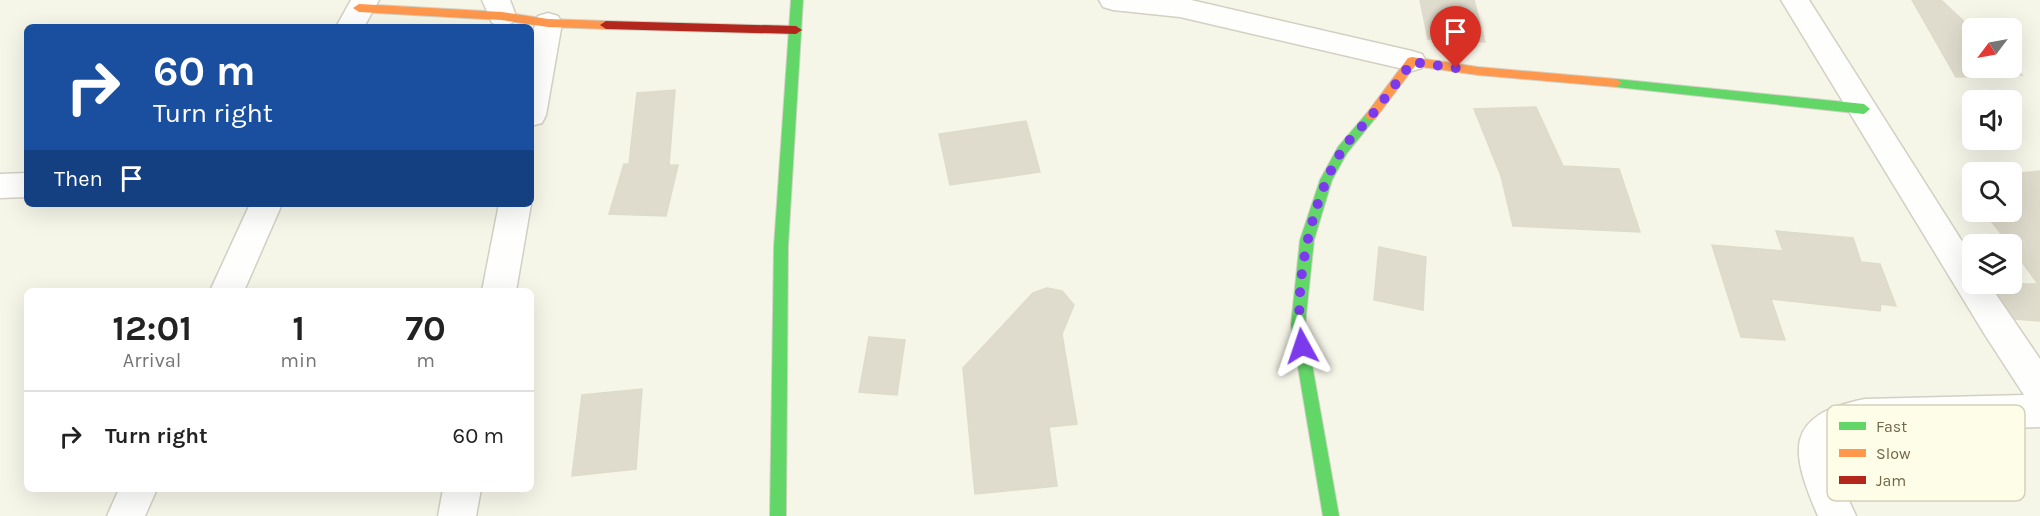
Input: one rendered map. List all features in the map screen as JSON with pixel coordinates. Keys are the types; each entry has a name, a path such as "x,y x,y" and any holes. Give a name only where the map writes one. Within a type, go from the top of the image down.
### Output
{"street":[{"path":"778,516 781,246 797,0"},
{"path":"1113,0 1180,7 1412,62 1479,71 1864,109"},
{"path":"1795,0 1991,316 2040,389"},
{"path":"358,12 442,14 499,8 548,23 796,30"},
{"path":"534,99 548,23"},
{"path":"1331,516 1298,325 1307,240 1326,180 1342,150 1385,99 1412,62"},
{"path":"0,186 24,185"},
{"path":"228,288 265,207"},
{"path":"500,288 514,207"},
{"path":"2025,411 2040,411"},
{"path":"1827,430 1822,434 1816,454 1827,492"},
{"path":"126,516 137,492"},
{"path":"457,516 461,492"},
{"path":"1831,501 1837,516"}],"building":[{"path":"1420,0 1474,0 1485,42 1428,39"},
{"path":"1912,0 1941,0 1962,20 1962,77 1956,77"},
{"path":"675,90 669,165 678,165 666,216 609,214 624,164 629,164 637,93"},
{"path":"1536,107 1563,166 1619,169 1640,232 1513,226 1501,176 1474,109"},
{"path":"1026,121 1040,172 950,185 939,134"},
{"path":"2040,171 2040,321 2015,319 1998,294 2022,294 2022,284 2038,284 2022,262 2022,234 2001,234 1992,222 2022,222 2022,173"},
{"path":"1776,231 1853,238 1861,262 1880,264 1896,306 1881,304 1880,311 1771,299 1785,340 1741,337 1712,245 1783,251"},
{"path":"1379,247 1426,257 1423,310 1374,300"},
{"path":"1047,288 1062,291 1074,305 1062,334 1077,424 1049,427 1057,486 975,494 963,368 1033,293"},
{"path":"869,337 905,340 897,395 859,392"},
{"path":"642,389 636,469 572,476 582,395"}],"traffic: fast":[{"path":"778,516 781,246 797,0"},
{"path":"1616,83 1864,109"},
{"path":"1331,516 1298,325 1307,240 1326,180 1342,150 1371,116"}],"traffic: slow":[{"path":"359,8 502,16 548,23 606,25"},
{"path":"1371,116 1412,61 1478,71 1616,83"}],"traffic: jam":[{"path":"606,25 796,30"}],"route":[{"path":"1302,346 1298,325 1307,240 1326,180 1342,150 1385,99 1412,62 1456,68"}]}
